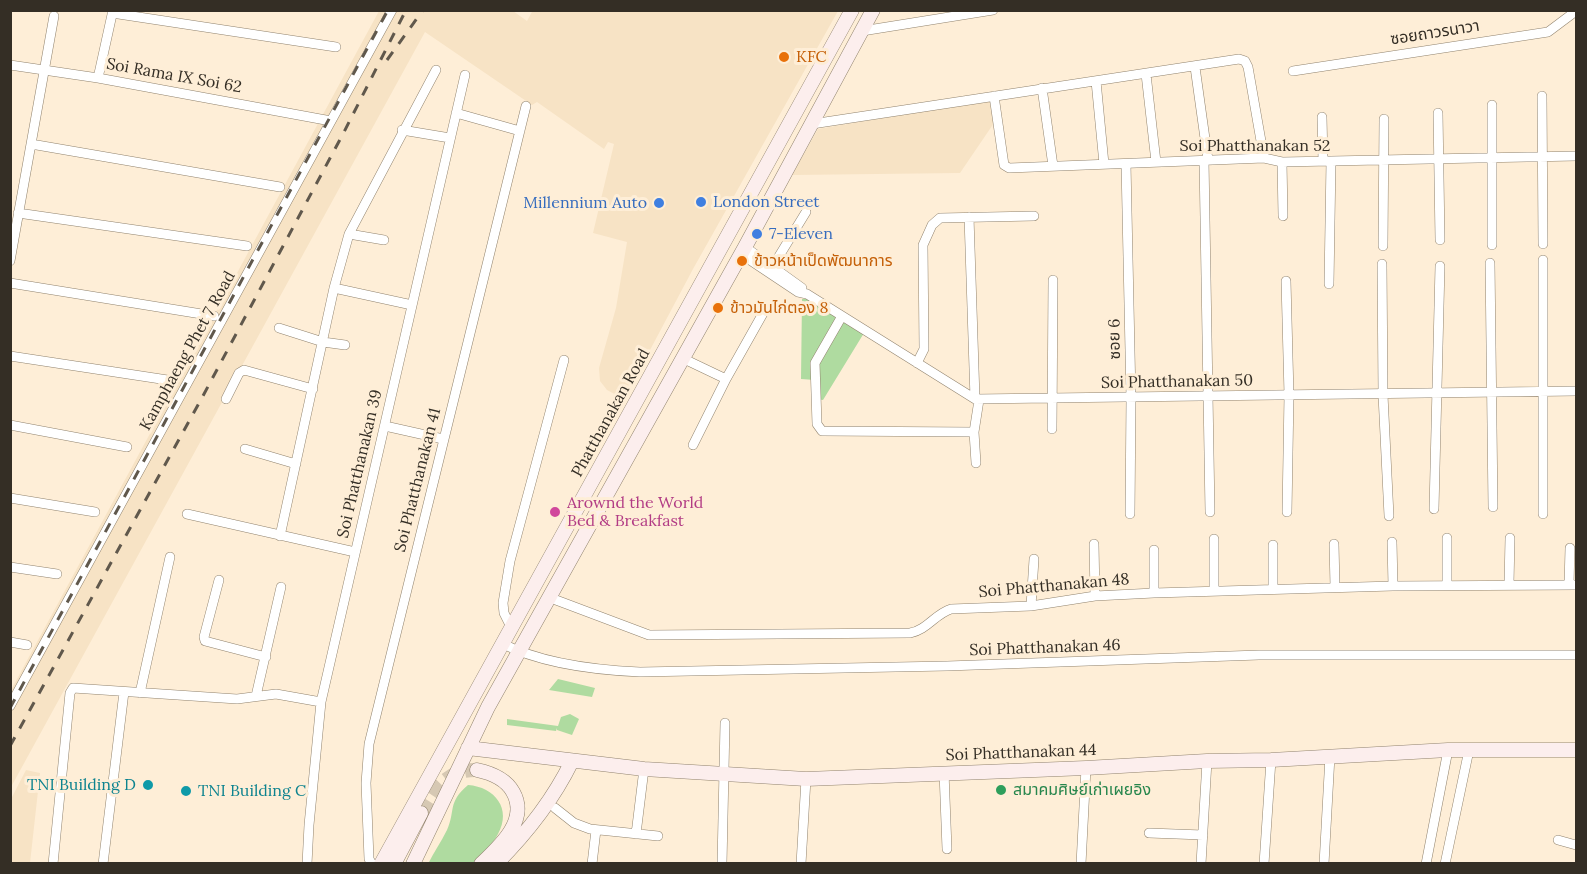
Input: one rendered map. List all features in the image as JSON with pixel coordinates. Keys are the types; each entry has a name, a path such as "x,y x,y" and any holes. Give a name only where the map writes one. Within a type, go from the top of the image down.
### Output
{"main road":[{"name":"Phatthanakan Road","path":"381,864 510,625 743,212 852,10"},
{"path":"413,864 468,748 518,652 743,251 873,10"},
{"name":"Soi Phatthanakan 44","path":"468,748 644,769 806,778 1271,760 1448,750 1576,750"},
{"path":"496,864 521,839 562,781 572,761"},
{"path":"477,770 488,772 505,782 518,803 518,814 513,827 481,864"},
{"path":"394,864 421,813"}],"street":[{"name":"Kamphaeng Phet 7 Road","path":"10,706 392,10"},
{"path":"862,31 993,10"},
{"name":"ซอยถาวรนาวา","path":"1293,71 1548,32 1576,11"},
{"path":"98,78 113,12 336,47"},
{"path":"10,261 12,235 54,16"},
{"path":"812,124 1239,59 1245,62 1264,158"},
{"name":"Soi Rama IX Soi 62","path":"10,65 98,78 331,121"},
{"path":"1195,67 1206,160 1206,397 1210,512"},
{"path":"280,537 334,288 349,234 402,130 436,70"},
{"path":"1146,74 1156,162"},
{"name":"Soi Phatthanakan 39","path":"307,864 321,702 465,75"},
{"path":"1096,81 1104,164"},
{"path":"1042,88 1053,166"},
{"name":"Soi Phatthanakan 52","path":"994,96 1005,166 1009,168 1264,158 1282,162 1576,156"},
{"path":"1542,96 1543,244"},
{"path":"1492,105 1492,245"},
{"name":"Soi Phatthanakan 41","path":"372,864 369,859 366,783 369,744 526,106"},
{"path":"456,113 520,131"},
{"path":"1437,113 1440,240"},
{"path":"1322,117 1327,161 1329,284"},
{"path":"1383,246 1384,119"},
{"path":"402,130 450,138"},
{"path":"31,144 280,187"},
{"path":"1282,162 1283,216"},
{"name":"ซอย 6","path":"1126,164 1131,398 1130,514"},
{"path":"773,266 806,212"},
{"path":"18,213 247,246"},
{"path":"917,363 924,349 923,245 932,225 940,218 1034,216"},
{"path":"969,217 977,399 974,432 976,463"},
{"path":"349,234 384,240"},
{"path":"743,251 773,266 807,294 977,399"},
{"path":"743,251 798,292 807,294"},
{"path":"1543,260 1543,514"},
{"path":"1490,262 1493,507"},
{"path":"1382,264 1383,395 1389,516"},
{"path":"1434,509 1440,266"},
{"path":"1052,429 1053,280"},
{"path":"1286,281 1289,395 1287,512"},
{"path":"10,283 214,316"},
{"path":"334,288 412,305"},
{"path":"693,445 766,308"},
{"path":"842,316 815,363 817,424 822,431 974,432"},
{"path":"279,328 323,342 345,345"},
{"path":"10,356 174,381"},
{"path":"682,358 726,380"},
{"path":"510,625 504,613 503,603 510,561 564,360"},
{"path":"226,399 239,373 244,370 313,389"},
{"name":"Soi Phatthanakan 50","path":"977,399 1576,392"},
{"path":"10,425 127,447"},
{"path":"385,426 443,439"},
{"path":"245,449 296,464"},
{"path":"10,498 94,512"},
{"path":"187,514 280,537 355,552"},
{"path":"1447,538 1447,585"},
{"path":"1509,584 1510,538"},
{"path":"1214,539 1214,591"},
{"path":"1392,542 1393,586"},
{"path":"1094,544 1095,596"},
{"path":"1334,544 1335,587"},
{"path":"1273,545 1273,589"},
{"path":"1570,548 1573,585"},
{"path":"1154,550 1154,593"},
{"path":"140,693 170,556"},
{"path":"1031,606 1034,559"},
{"path":"10,567 57,574"},
{"path":"219,580 204,637 205,641 266,657"},
{"name":"Soi Phatthanakan 48","path":"548,597 649,635 910,633 923,628 951,609 1031,606 1095,596 1335,587 1573,585"},
{"path":"256,696 281,587"},
{"path":"10,642 27,645"},
{"name":"Soi Phatthanakan 46","path":"501,643 518,652 556,662 640,672 958,666 1259,655 1576,655"},
{"path":"53,864 73,688 237,699 276,694 321,702"},
{"path":"103,864 123,692"},
{"path":"722,864 725,723"},
{"path":"1426,864 1448,750"},
{"path":"1445,864 1469,750"},
{"path":"1324,864 1330,756"},
{"path":"1264,864 1271,760"},
{"path":"1201,864 1207,761"},
{"path":"1080,864 1086,768"},
{"path":"636,834 644,769"},
{"path":"944,772 947,849"},
{"path":"801,864 806,778"},
{"path":"555,808 574,823 596,830 658,836"},
{"path":"592,864 596,830"},
{"path":"1149,833 1203,835"},
{"path":"1558,840 1576,844"}],"shaded area":[{"path":"533,10 838,11 693,269 624,399 607,390 600,381 599,368 616,308 627,242 593,233 614,144 608,142 604,149 537,102 532,105 425,32 11,787 11,690 379,11 513,11 527,21"},
{"path":"990,100 994,123 960,173 792,175 818,129"},
{"path":"26,770 40,773 30,863 11,863 11,799"}],"green space":[{"path":"802,299 810,299 864,333 823,400 816,399 815,380 801,379"},
{"path":"558,679 595,688 592,697 549,690"},
{"path":"570,714 579,719 572,735 557,730 557,728 556,731 507,725 507,719 558,726 561,717"},
{"path":"468,785 486,790 498,801 503,816 498,834 473,863 428,864 450,823 454,802"}],"tunnel":[{"path":"421,813 443,782 458,773 477,770"}],"railway":[{"path":"10,708 388,10"},
{"path":"10,746 204,394 344,132 406,10"},
{"path":"387,60 423,10"}],"place":[{"name":"KFC","path":"784,57"},
{"name":"London Street","path":"701,202"},
{"name":"Millennium Auto","path":"659,203"},
{"name":"7-Eleven","path":"757,234"},
{"name":"ข้าวหน้าเป็ดพัฒนาการ","path":"742,261"},
{"name":"ข้าวมันไก่ตอง 8","path":"718,308"},
{"name":"Arownd the World Bed & Breakfast","path":"555,512"},
{"name":"TNI Building D","path":"148,785"},
{"name":"สมาคมศิษย์เก่าเผยอิง","path":"1001,790"},
{"name":"TNI Building C","path":"186,791"}]}
